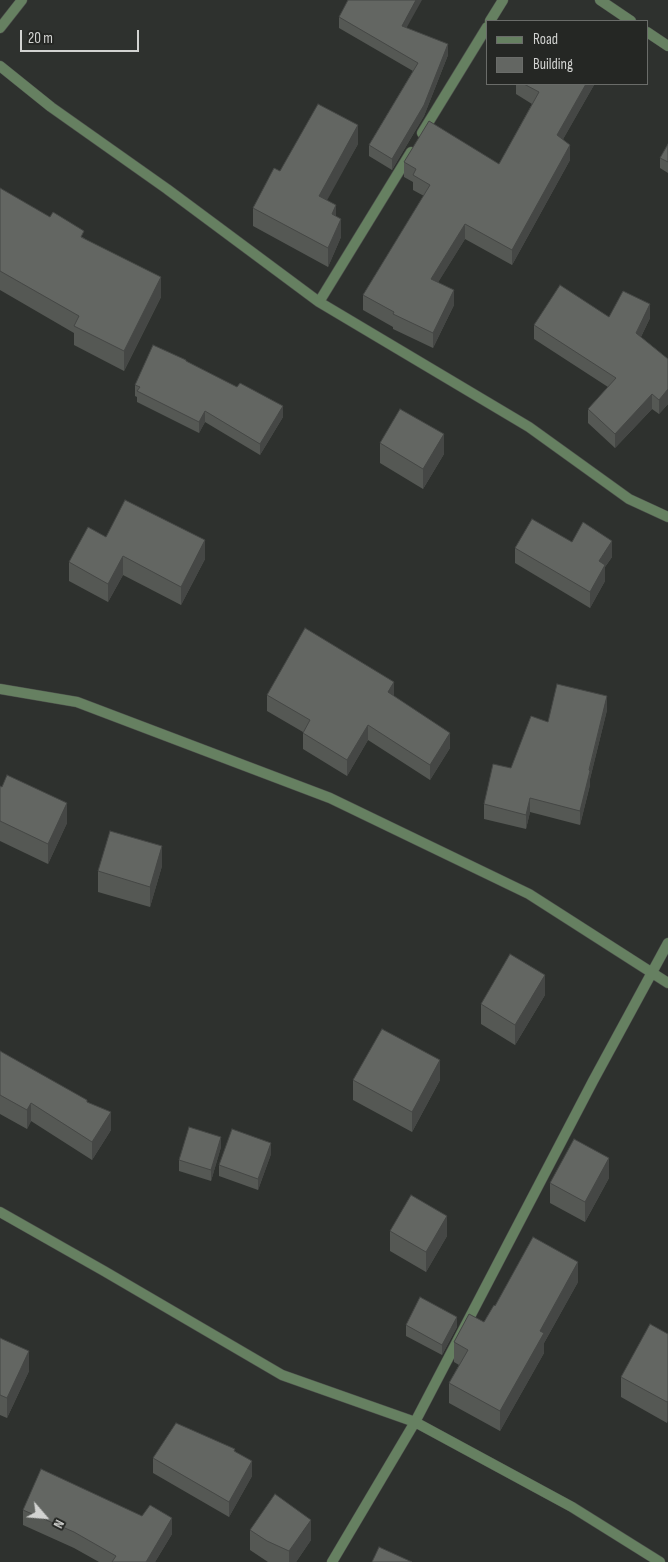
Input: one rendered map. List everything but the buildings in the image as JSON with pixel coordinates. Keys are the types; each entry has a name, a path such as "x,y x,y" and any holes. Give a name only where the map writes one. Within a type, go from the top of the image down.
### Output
{"street":[{"path":"0,28 22,0"},
{"path":"491,20 503,0"},
{"path":"600,0 630,20"},
{"path":"319,302 486,29"},
{"path":"648,33 668,46"},
{"path":"0,66 50,107 167,189 319,302 529,427 629,499 668,517"},
{"path":"0,689 77,702 330,798 529,894 668,983"},
{"path":"332,1562 416,1422 593,1081 668,943"},
{"path":"0,1212 282,1375 416,1422 572,1507 660,1562"}]}
